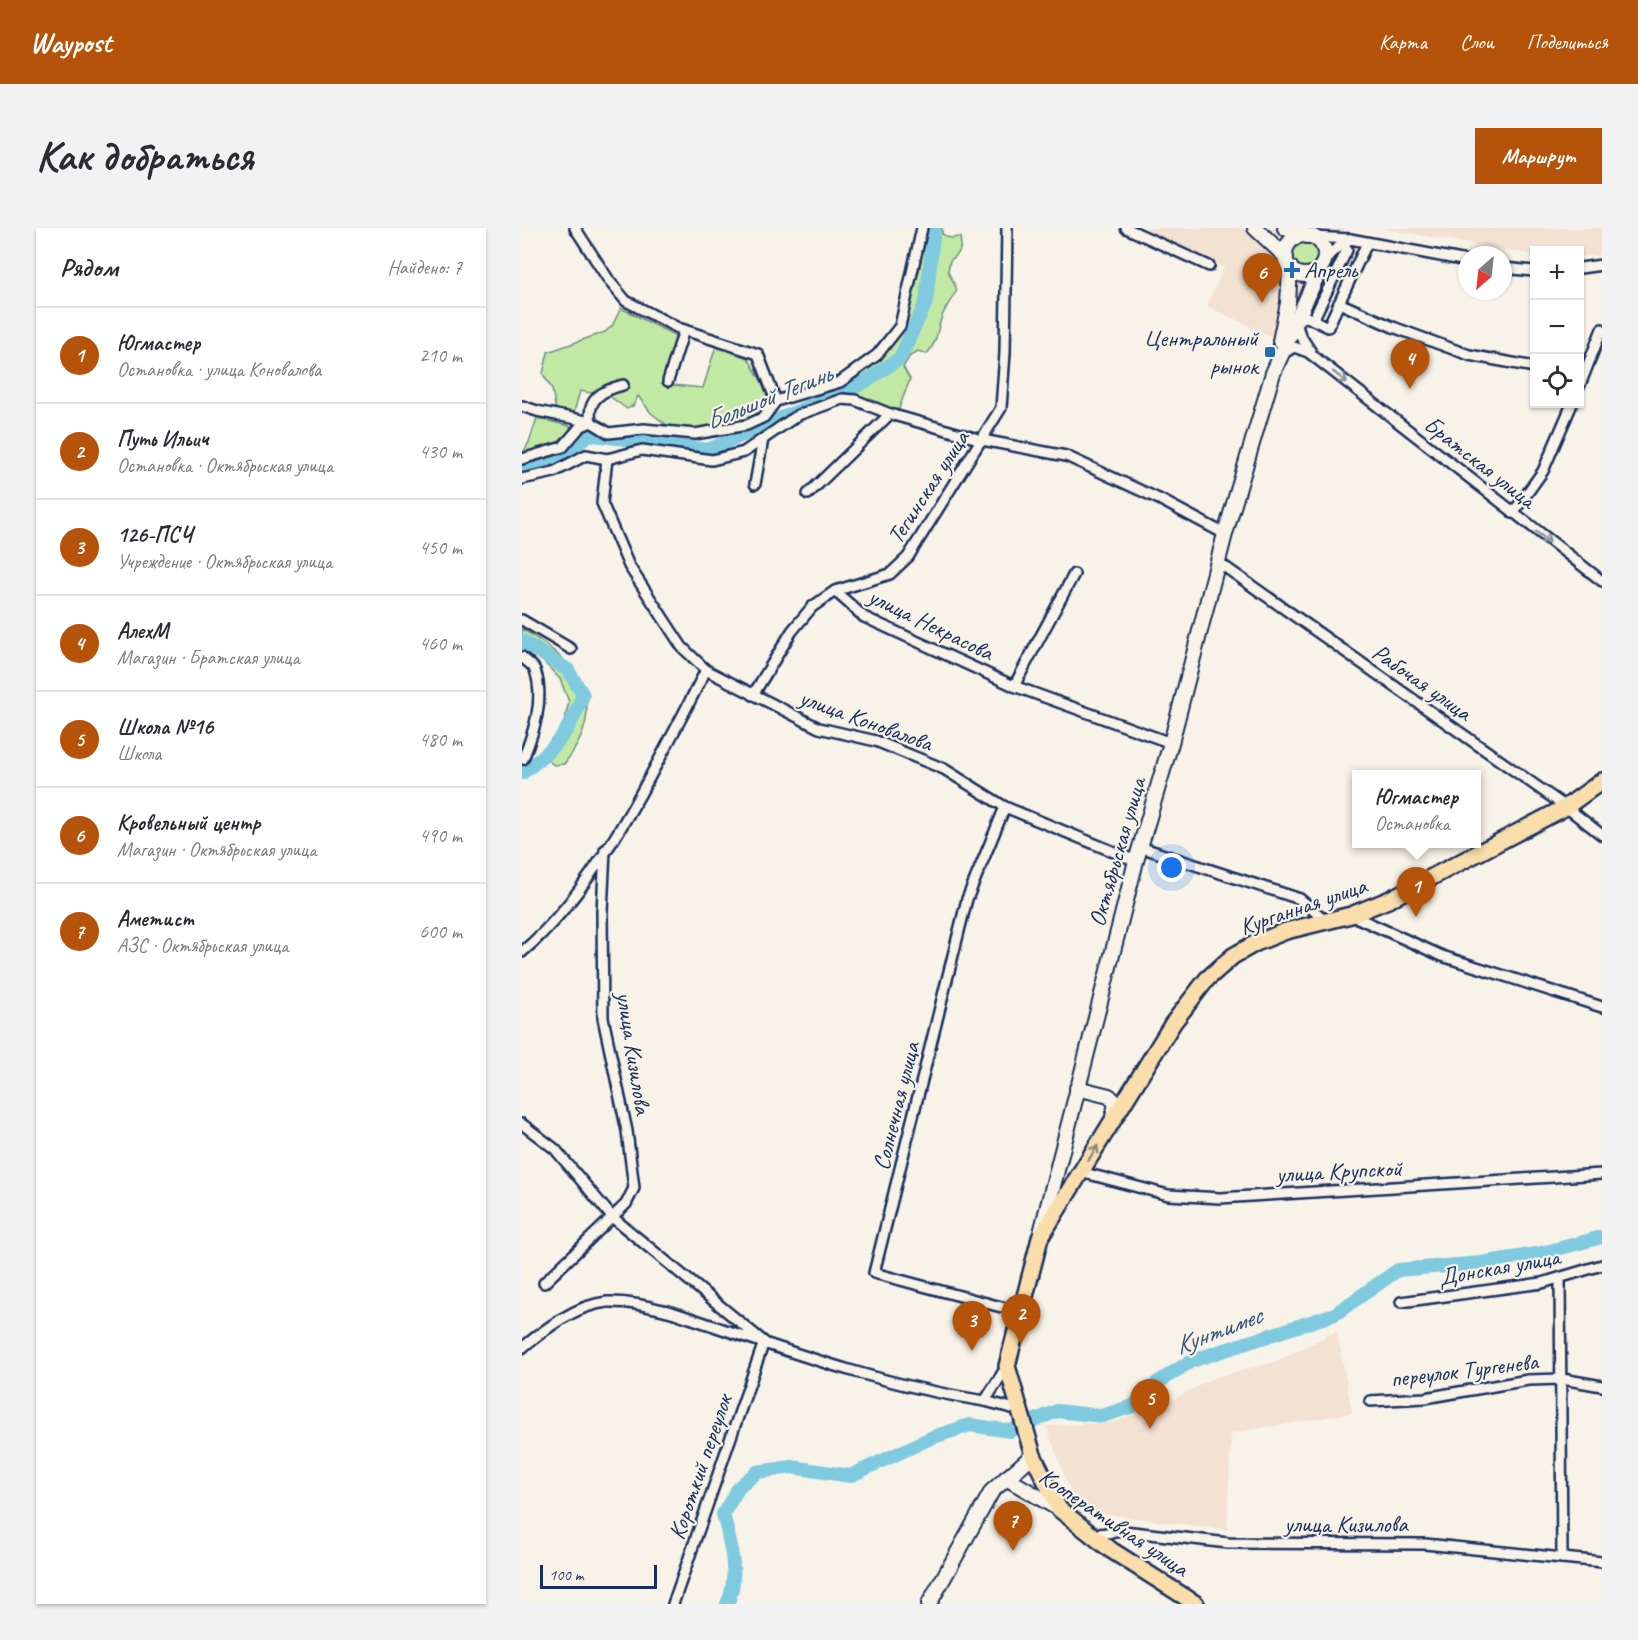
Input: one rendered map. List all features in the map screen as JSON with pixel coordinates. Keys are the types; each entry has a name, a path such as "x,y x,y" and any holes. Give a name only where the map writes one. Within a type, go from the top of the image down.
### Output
{"main road":[{"name":"Курганная улица","path":"1040,1238 1138,1078 1188,1002 1207,979 1233,956 1256,942 1286,931 1351,915 1388,900 1566,807 1602,781"},
{"name":"Октябрьская улица","path":"1006,1366 1040,1238"},
{"path":"1006,1366 1033,1455 1059,1509"},
{"name":"Кооперативная улица","path":"1059,1509 1090,1535 1196,1604"}],"street":[{"path":"575,228 610,282 626,301 684,330 758,354 776,402"},
{"path":"522,405 577,423 591,422 609,433 644,429 695,434 747,425 764,417 776,402 840,382 877,355 900,327 922,228"},
{"name":"Тегинская улица","path":"753,695 792,631 813,607 835,591 890,574 908,557 1001,408 1005,353 1007,228"},
{"path":"1126,228 1209,266"},
{"path":"1255,228 1303,275 1322,266 1332,252 1350,239 1353,228"},
{"path":"1285,228 1310,236 1350,239 1458,259"},
{"path":"1310,236 1291,242 1288,262 1289,290 1300,335 1315,358"},
{"path":"1310,236 1325,251 1322,266"},
{"path":"1296,320 1307,317 1328,327 1367,243"},
{"path":"1314,320 1347,250"},
{"path":"1584,267 1602,265"},
{"name":"Октябрьская улица","path":"1040,1238 1055,1169 1138,854 1171,743 1225,534 1275,367 1322,266"},
{"path":"1512,269 1530,271"},
{"path":"1275,367 1289,290"},
{"path":"1340,303 1393,327 1469,355 1529,366"},
{"path":"1584,375 1602,329"},
{"path":"668,381 684,330"},
{"name":"Братская улица","path":"1275,367 1284,352 1294,347 1315,358 1602,581"},
{"path":"591,422 591,403 596,397 622,385"},
{"path":"522,479 554,472 586,455 607,459 642,450 712,460 744,452 798,415 842,399 855,400 890,414 982,440 1066,456 1161,500 1225,534"},
{"path":"1513,513 1543,471 1570,408"},
{"path":"808,494 890,414"},
{"path":"522,459 563,447 577,423"},
{"path":"755,484 763,439"},
{"name":"улица Коновалова","path":"607,459 602,503 629,566 682,647 706,670 819,728 876,741 944,769 1005,807 1138,854 1292,896 1310,907 1326,921"},
{"name":"Рабочая улица","path":"1218,562 1566,807 1602,835"},
{"name":"улица Некрасова","path":"1014,686 1074,574"},
{"name":"улица Некрасова","path":"835,591 864,617 1014,686 1171,743"},
{"path":"522,620 571,649"},
{"path":"522,657 534,668 538,687 535,728 523,759"},
{"path":"522,952 539,938 568,905 606,850 663,753 706,670"},
{"name":"Солнечная улица","path":"1005,807 967,899 874,1274 1020,1312"},
{"name":"улица Кизилова","path":"544,1283 626,1204 634,1188 627,1131 603,1018 602,912 606,850"},
{"path":"1351,915 1442,956 1602,1007"},
{"path":"1109,1096 1127,1089 1138,1078"},
{"path":"1077,1088 1109,1096 1116,1103 1112,1123"},
{"path":"522,1124 555,1149 612,1217 764,1342"},
{"path":"1055,1169 1063,1178 1078,1176"},
{"name":"улица Крупской","path":"1078,1176 1168,1195 1220,1198 1602,1174"},
{"name":"Донская улица","path":"1401,1302 1542,1283 1602,1265"},
{"name":"переулок Тургенева","path":"1560,1278 1562,1558"},
{"path":"522,1348 542,1331 578,1311 607,1302 641,1305 672,1312 896,1382 1019,1410"},
{"name":"Короткий переулок","path":"673,1604 764,1342"},
{"path":"985,1401 1006,1366"},
{"name":"переулок Тургенева","path":"1370,1401 1425,1398 1528,1380 1562,1379 1602,1386"},
{"path":"929,1604 992,1491 1033,1455"},
{"name":"Кооперативная улица","path":"1006,1478 1059,1509"},
{"name":"улица Кизилова","path":"1090,1535 1124,1531 1228,1543 1425,1544 1602,1562"}],"shaded area":[{"path":"1140,228 1344,228 1340,242 1273,337 1207,306 1224,267"},
{"path":"1379,228 1602,228 1602,255 1584,256 1584,246 1530,246 1530,254 1512,251 1512,246 1482,246"},
{"path":"1337,1331 1352,1413 1231,1433 1227,1530 1090,1512 1071,1493 1046,1426 1112,1423 1174,1399 1213,1378 1275,1362"}],"green space":[{"path":"927,228 942,228 942,234 950,238 960,237 961,241 960,251 950,260 948,271 957,290 942,315 933,345 927,354 918,351 910,356 903,367 910,379 898,411 890,414 842,399 840,382 877,355 900,326 916,254 923,252"},
{"path":"1306,241 1316,245 1320,255 1316,265 1306,269 1296,265 1292,255 1296,245"},
{"path":"621,308 676,336 663,384 703,388 716,346 748,358 769,394 768,408 755,421 699,432 672,429 651,413 638,396 633,406 627,409 609,396 580,391 574,412 569,414 556,411 552,389 543,374 548,352 605,332 612,326"},
{"path":"537,418 569,426 572,430 559,445 522,455 529,442"},
{"path":"522,629 559,656 573,671 582,687 587,704 586,723 578,743 564,764 554,765 547,760 543,751 562,729 569,702 560,679 537,655 535,646 522,636"}],"waterway":[{"name":"Большой Тегинь","path":"522,467 569,457 587,434 708,450 865,382 900,358 926,302 934,228"},
{"name":"Большой Тегинь","path":"522,641 568,670 583,695 572,720 560,739 522,773"},
{"name":"Кунтимес","path":"727,1604 731,1594 733,1571 731,1547 723,1514 739,1487 757,1472 792,1467 850,1476 933,1437 970,1425 1010,1431 1057,1411 1102,1416 1133,1406 1157,1383 1191,1361 1335,1314 1398,1270 1481,1263 1542,1253 1602,1237"}],"place":[{"name":"Апрель","path":"1292,270"},
{"name":"Кровельный центр","path":"1262,303"},
{"name":"Центральный рынок","path":"1270,352"},
{"name":"АлехМ","path":"1410,389"},
{"name":"Югмастер","path":"1416,917"},
{"name":"Путь Ильич","path":"1021,1344"},
{"name":"126-ПСЧ","path":"972,1351"},
{"name":"Школа №16","path":"1150,1429"},
{"name":"Аметист","path":"1013,1551"}]}
